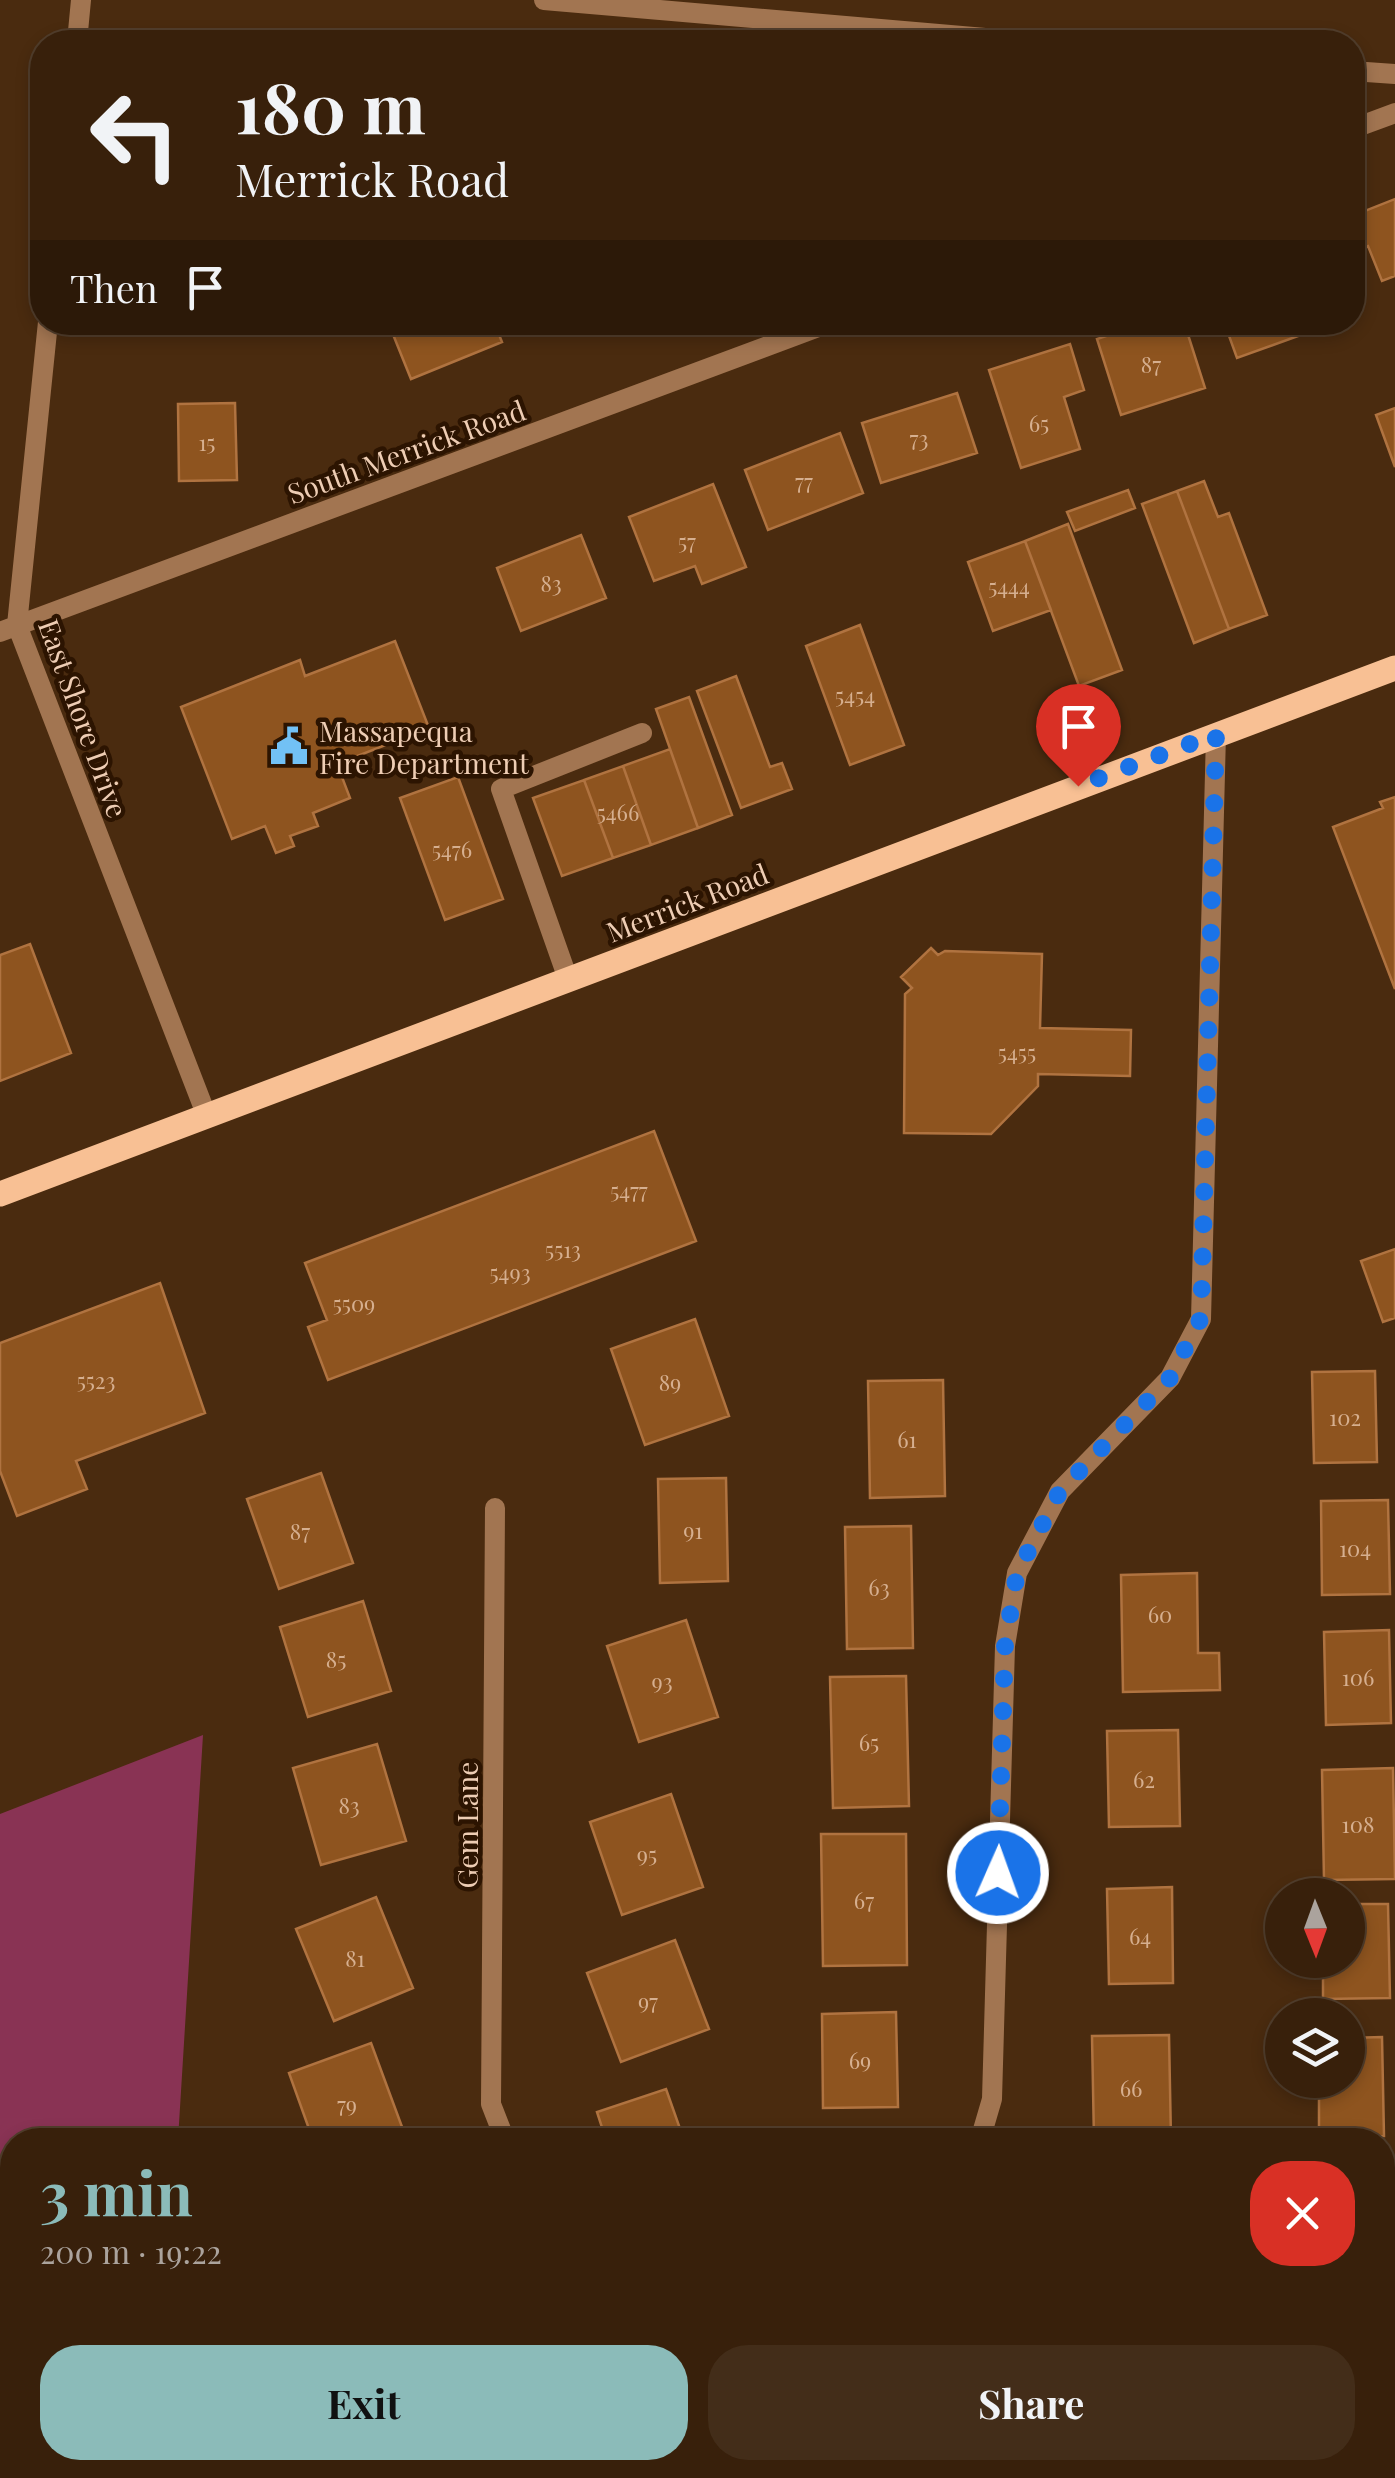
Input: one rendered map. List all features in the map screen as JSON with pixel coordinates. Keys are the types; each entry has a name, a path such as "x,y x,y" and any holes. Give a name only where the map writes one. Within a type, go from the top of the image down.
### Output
{"main road":[{"name":"Merrick Road","path":"0,1194 1395,668"}],"street":[{"path":"78,30 81,0"},
{"path":"544,0 891,30"},
{"path":"1365,72 1395,74"},
{"path":"1365,124 1395,113"},
{"name":"East Shore Drive","path":"46,335 8,629 206,1114"},
{"name":"South Merrick Road","path":"8,629 797,335"},
{"path":"568,979 501,789 642,733"},
{"path":"984,2128 992,2100 1005,1646 1017,1573 1060,1491 1170,1378 1201,1318 1216,734"},
{"name":"Gem Lane","path":"495,1508 491,2104 501,2128"}],"shaded area":[{"path":"203,1735 179,2128 0,2128 0,1814"}],"building":[{"path":"1395,199 1395,276 1382,281 1368,246 1365,247 1365,211"},
{"path":"393,335 499,335 502,342 411,379"},
{"path":"1109,335 1188,335 1205,388 1121,415 1097,339"},
{"path":"1229,335 1301,335 1237,358"},
{"path":"1070,344 1084,390 1064,397 1080,449 1021,468 989,370"},
{"path":"957,393 977,453 881,483 862,423"},
{"path":"235,403 237,480 179,481 178,404"},
{"path":"1395,408 1395,467 1376,415"},
{"path":"840,433 863,493 768,530 745,470"},
{"path":"1204,481 1218,517 1229,513 1267,615 1229,629 1177,491"},
{"path":"713,484 746,567 702,584 695,566 654,581 629,517"},
{"path":"1128,490 1135,508 1075,531 1067,512"},
{"path":"1177,491 1229,629 1194,643 1142,504"},
{"path":"1068,524 1122,670 1079,686 1025,541"},
{"path":"581,535 606,598 521,631 497,568"},
{"path":"1025,541 1051,610 993,631 968,562"},
{"path":"860,625 904,745 850,765 806,646"},
{"name":"Massapequa Fire Department","path":"395,641 429,728 337,764 350,798 313,813 318,826 290,836 294,846 276,853 265,826 232,839 181,707 300,660 305,676"},
{"path":"736,676 770,767 782,763 792,789 741,808 697,691"},
{"path":"689,697 732,815 698,828 656,709"},
{"path":"670,749 698,828 651,845 623,766"},
{"path":"623,766 651,845 613,858 584,780"},
{"path":"458,777 503,899 445,920 400,798"},
{"path":"584,780 613,858 562,876 533,798"},
{"path":"1395,797 1395,989 1333,827 1383,808 1380,802"},
{"path":"30,944 71,1053 0,1081 0,955"},
{"path":"931,948 938,955 945,951 1042,954 1040,1028 1131,1030 1130,1076 1038,1074 1038,1086 991,1134 904,1133 905,994 912,988 901,977"},
{"path":"654,1131 696,1241 328,1380 308,1327 327,1320 305,1263"},
{"path":"1395,1249 1395,1318 1383,1322 1361,1261"},
{"path":"160,1283 205,1413 76,1461 87,1489 17,1516 0,1471 0,1343"},
{"path":"695,1319 729,1416 645,1445 611,1349"},
{"path":"1375,1371 1377,1462 1314,1463 1312,1372"},
{"path":"943,1380 945,1496 870,1498 868,1381"},
{"path":"321,1473 353,1563 279,1589 247,1499"},
{"path":"726,1478 728,1581 660,1583 658,1479"},
{"path":"1388,1500 1390,1594 1322,1595 1321,1501"},
{"path":"911,1526 913,1648 847,1649 845,1527"},
{"path":"1197,1573 1198,1653 1219,1653 1220,1690 1123,1692 1121,1575"},
{"path":"363,1601 391,1691 308,1717 280,1627"},
{"path":"686,1620 718,1717 639,1742 607,1646"},
{"path":"1389,1630 1391,1723 1326,1725 1324,1632"},
{"path":"906,1676 909,1806 833,1808 830,1677"},
{"path":"1178,1730 1180,1826 1109,1827 1107,1731"},
{"path":"377,1744 406,1841 321,1865 293,1768"},
{"path":"1393,1768 1395,1879 1324,1878 1322,1770"},
{"path":"671,1794 703,1887 622,1915 590,1822"},
{"path":"821,1834 906,1834 907,1965 823,1966"},
{"path":"1172,1887 1173,1983 1109,1984 1107,1889"},
{"path":"376,1897 413,1988 334,2021 296,1929"},
{"path":"1365,1904 1388,1904 1390,1998 1323,1998 1323,1978 1365,1978"},
{"path":"675,1940 709,2029 621,2062 587,1973"},
{"path":"896,2012 898,2107 823,2108 822,2014"},
{"path":"1169,2035 1171,2128 1094,2128 1092,2036"},
{"path":"1382,2037 1384,2128 1319,2128 1319,2098 1365,2098 1365,2038"},
{"path":"371,2043 402,2128 309,2128 289,2073"},
{"path":"666,2089 680,2128 602,2128 597,2112"}],"place":[{"name":"Massapequa Fire Department","path":"289,746"}],"route":[{"path":"998,1873 1005,1646 1017,1573 1060,1491 1170,1378 1201,1318 1216,734 1078,786"}]}
